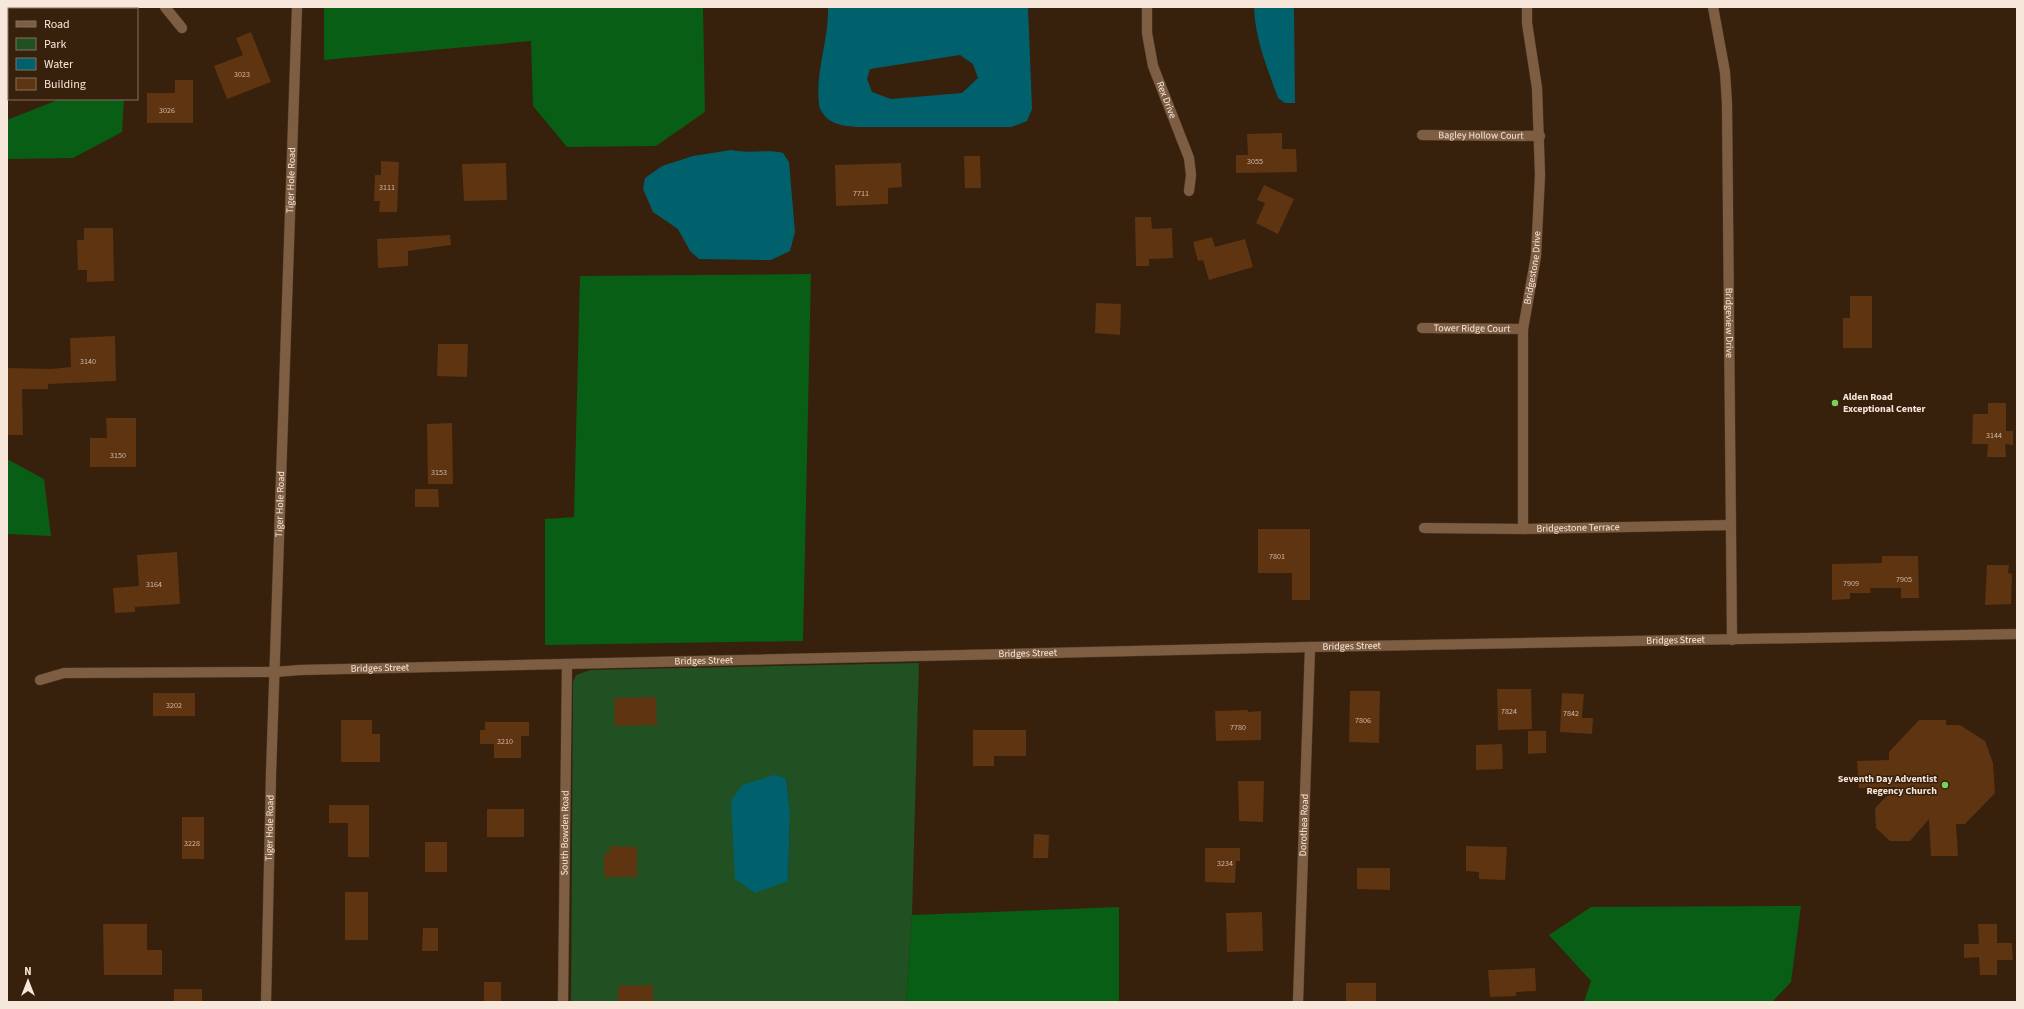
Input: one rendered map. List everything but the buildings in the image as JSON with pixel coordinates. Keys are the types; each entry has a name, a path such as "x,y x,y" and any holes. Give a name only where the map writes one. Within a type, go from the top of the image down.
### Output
{"street":[{"path":"165,7 182,28"},
{"name":"Tiger Hole Road","path":"266,1002 275,672 297,7"},
{"name":"Rex Drive","path":"1147,7 1147,33 1152,66 1189,158 1189,191"},
{"name":"Bridgestone Drive","path":"1523,529 1523,329 1536,256 1540,175 1540,136 1537,88 1527,23 1527,7"},
{"name":"Bridgeview Drive","path":"1713,7 1725,72 1727,104 1732,640"},
{"name":"Bagley Hollow Court","path":"1422,135 1540,136"},
{"name":"Tower Ridge Court","path":"1422,328 1523,329"},
{"name":"Bridgestone Terrace","path":"1424,528 1523,529 1731,525"},
{"name":"Bridges Street","path":"40,680 64,673 275,672 300,670 1310,647 2017,634"},
{"name":"Dorothea Road","path":"1298,1002 1310,647"},
{"name":"South Bowden Road","path":"563,1002 567,664"}],"green space":[{"path":"324,7 703,7 705,112 656,146 567,147 533,106 531,41 324,60"},
{"path":"57,100 124,100 122,132 73,158 7,159 7,120"},
{"path":"811,274 803,641 545,645 545,519 574,517 580,276"},
{"path":"7,459 44,479 51,536 7,534"},
{"path":"919,663 912,915 906,1002 571,1002 573,682 576,675 590,670","holes":["786,778 790,813 788,881"]},
{"path":"1801,906 1791,982 1772,1002 1584,1002 1591,981 1549,935 1591,907"},
{"path":"1119,907 1119,1002 906,1002 912,915"}],"water":[{"path":"828,7 1028,7 1032,109 1027,121 1011,127 858,127 842,125 831,121 822,113 819,104 818,92 820,68 828,19","holes":["960,55 973,64 978,78 962,93 891,99 872,92 867,79 870,69"]},
{"path":"1254,7 1294,7 1295,103 1285,103 1278,98 1259,42"},
{"path":"731,150 744,152 770,151 783,153 789,162 795,232 790,251 771,260 699,259 690,251 678,229 653,212 643,189 645,178 662,166 693,156"},
{"path":"774,775 786,778 790,813 788,881 755,893 735,879 731,801 742,785"}],"place":[{"name":"Alden Road Exceptional Center","path":"1835,403"},
{"name":"Seventh Day Adventist Regency Church","path":"1945,785"}]}
